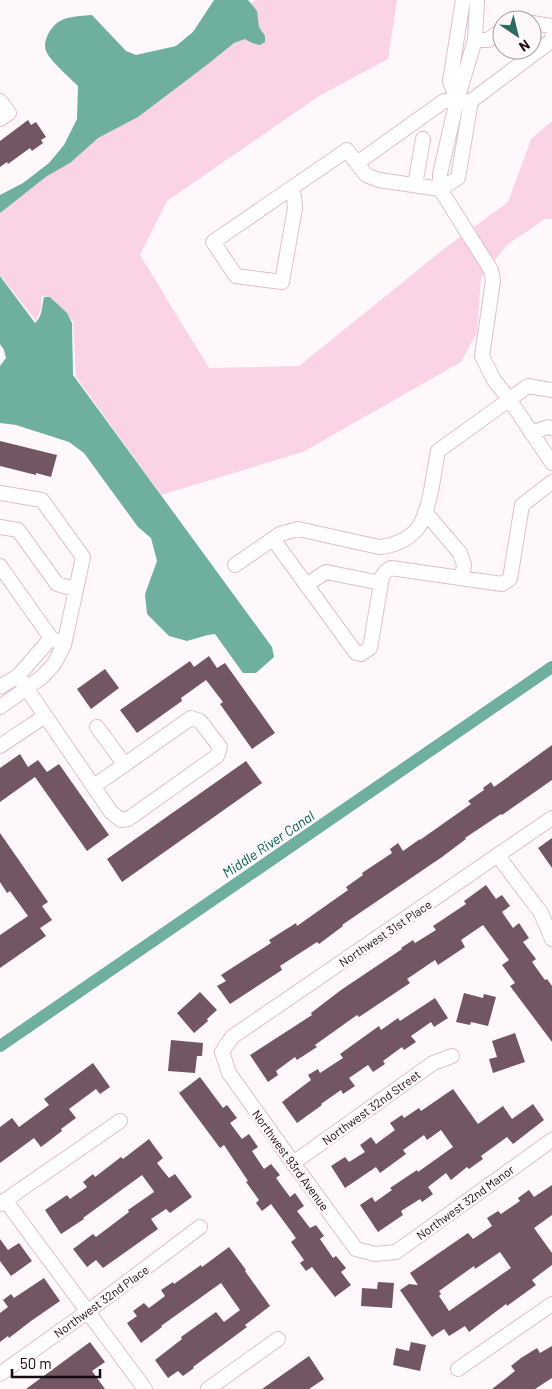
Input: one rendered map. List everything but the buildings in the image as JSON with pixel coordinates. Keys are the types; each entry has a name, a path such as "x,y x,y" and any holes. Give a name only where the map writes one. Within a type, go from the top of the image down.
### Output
{"street":[{"path":"463,0 450,81 464,100"},
{"path":"477,0 474,40 464,100 440,174 440,189 491,270 493,281 482,356 494,380 552,463"},
{"path":"474,40 488,40 492,37"},
{"path":"357,163 444,101 464,100 551,41 552,38"},
{"path":"0,101 9,113 0,119"},
{"path":"415,185 423,139"},
{"path":"289,190 294,196 294,208 282,282 236,276 213,242 289,190 348,150 366,175 379,180 440,189"},
{"path":"235,565 280,534 298,529 380,547 404,540 417,529 424,517 438,451 528,386 552,390"},
{"path":"532,433 548,427 552,428"},
{"path":"273,539 356,653 361,654 370,648 382,577 386,571 391,568 502,584 510,579 522,505 552,482"},
{"path":"0,493 42,500 83,557 64,645 54,664 42,676 0,707"},
{"path":"425,512 460,554 464,565 462,578"},
{"path":"0,528 18,530 57,584 75,589"},
{"path":"386,546 391,568"},
{"path":"0,566 51,638 64,645"},
{"path":"306,585 326,572 381,583"},
{"path":"0,687 18,676 51,638"},
{"path":"18,676 111,812 121,820 128,819 217,756 220,747 200,721 191,718 94,786"},
{"path":"0,746 45,716"},
{"path":"97,727 124,765"},
{"name":"Northwest 31st Place","path":"222,1052 232,1037 552,818"},
{"path":"498,856 541,913 552,939"},
{"name":"Northwest 93rd Avenue","path":"222,1052 229,1073 356,1248 374,1254"},
{"name":"Northwest 32nd Street","path":"293,1163 433,1063 452,1056"},
{"path":"120,1121 3,1202 145,1389"},
{"name":"Northwest 32nd Manor","path":"374,1254 396,1252 552,1140"},
{"name":"Northwest 32nd Place","path":"0,1374 87,1312 200,1227"},
{"path":"458,1369 552,1304"},
{"path":"208,1389 278,1339"}],"shaded area":[{"path":"214,0 248,0 257,11 259,27 265,36 265,42 260,45 245,39 234,43 138,117 98,138 70,163 47,176 0,213 0,195 23,183 49,163 64,145 77,119 78,86 46,51 46,38 53,26 67,18 92,15 126,51 136,55 176,46 193,32"},
{"path":"256,0 397,0 388,59 319,96 167,201 140,255 209,368 299,366 445,248 508,202 531,139 552,121 552,219 545,219 507,245 481,278 477,332 461,362 303,452 161,495 76,377 73,322 53,299 42,295 41,309 36,321 0,275 0,210 244,7"},
{"path":"0,276 35,323 40,315 44,297 50,297 67,313 72,323 73,375 272,647 274,657 256,673 243,673 215,634 187,641 169,636 147,614 145,594 157,561 151,538 138,527 84,453 69,442 16,425 0,423 0,366 6,358 0,344"}],"waterway":[{"name":"Middle River Canal","path":"0,1046 552,667"}]}
